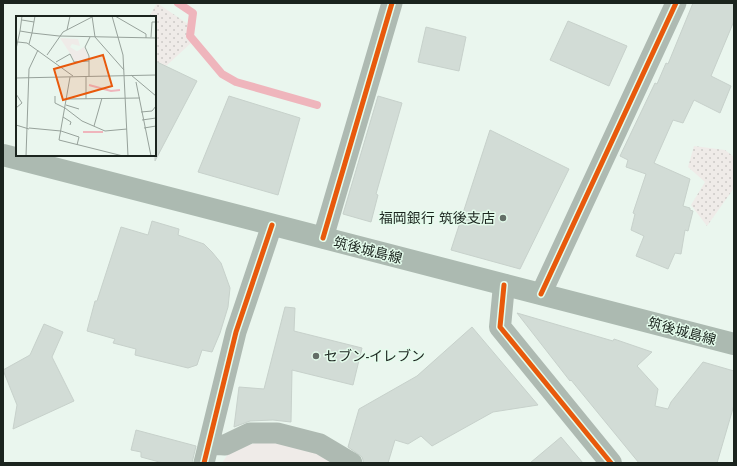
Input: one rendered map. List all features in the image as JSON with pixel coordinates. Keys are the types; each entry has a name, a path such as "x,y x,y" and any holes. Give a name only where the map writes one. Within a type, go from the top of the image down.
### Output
{"main road":[{"name":"筑後城島線","path":"3,155 734,344"}],"street":[{"path":"323,238 392,3"},
{"path":"541,294 669,4"},
{"path":"206,454 236,332 272,225"},
{"path":"504,285 500,326 611,463"},
{"path":"206,454 250,433 277,433 320,444 352,463"}],"shaded area":[{"path":"157,3 188,24 187,38 191,43 165,67 156,62 156,16 150,16"},
{"path":"694,146 725,150 734,157 734,188 707,226 691,205 705,182 688,167"},
{"path":"274,437 342,463 222,463 230,451"}],"building":[{"path":"693,3 734,3 734,21 711,76 731,86 720,113 694,100 683,123 673,120 654,163 690,179 683,206 690,208 690,210 693,211 688,231 685,230 681,254 675,253 668,269 636,256 644,236 631,230 635,214 633,213 646,174 626,167 628,160 620,156 655,83 657,84 666,63 668,64"},
{"path":"568,21 627,46 609,86 550,60"},
{"path":"426,27 466,37 459,71 418,62"},
{"path":"156,61 197,81 155,161 156,156"},
{"path":"229,96 300,118 278,195 198,172"},
{"path":"378,96 402,103 376,194 378,195 371,222 343,214"},
{"name":"福岡銀行 筑後支店","path":"490,130 569,169 520,269 451,250"},
{"path":"152,221 179,229 178,235 204,244 221,263 230,288 228,307 212,352 202,350 197,365 188,368 135,355 136,349 113,343 115,339 87,331 95,301 97,301 121,227 148,235"},
{"path":"285,307 295,308 294,331 362,348 353,385 292,370 291,422 273,420 250,421 234,427 239,387 264,389"},
{"path":"517,313 613,341 614,339 652,352 637,366 658,389 655,406 668,409 671,402 703,362 734,371 734,405 717,463 639,463 571,380 570,381"},
{"path":"44,324 63,332 52,357 74,401 13,429 17,405 3,370 30,355"},
{"path":"472,327 538,405 493,412 432,446 421,436 408,444 395,440 388,463 364,463 362,457 348,447 359,409 417,376"},
{"path":"136,430 196,446 192,463 163,463 141,457 141,452 131,450"},
{"path":"561,437 583,463 530,463"}],"waterway":[{"path":"178,3 193,13 190,36 222,74 236,82 317,105"}],"cycle path":[{"path":"323,238 392,3"},
{"path":"541,294 676,3"},
{"path":"204,463 236,332 272,225"},
{"path":"504,285 500,327 611,463"}],"place":[{"name":"福岡銀行 筑後支店","path":"503,218"},
{"name":"セブン-イレブン","path":"316,356"}]}
